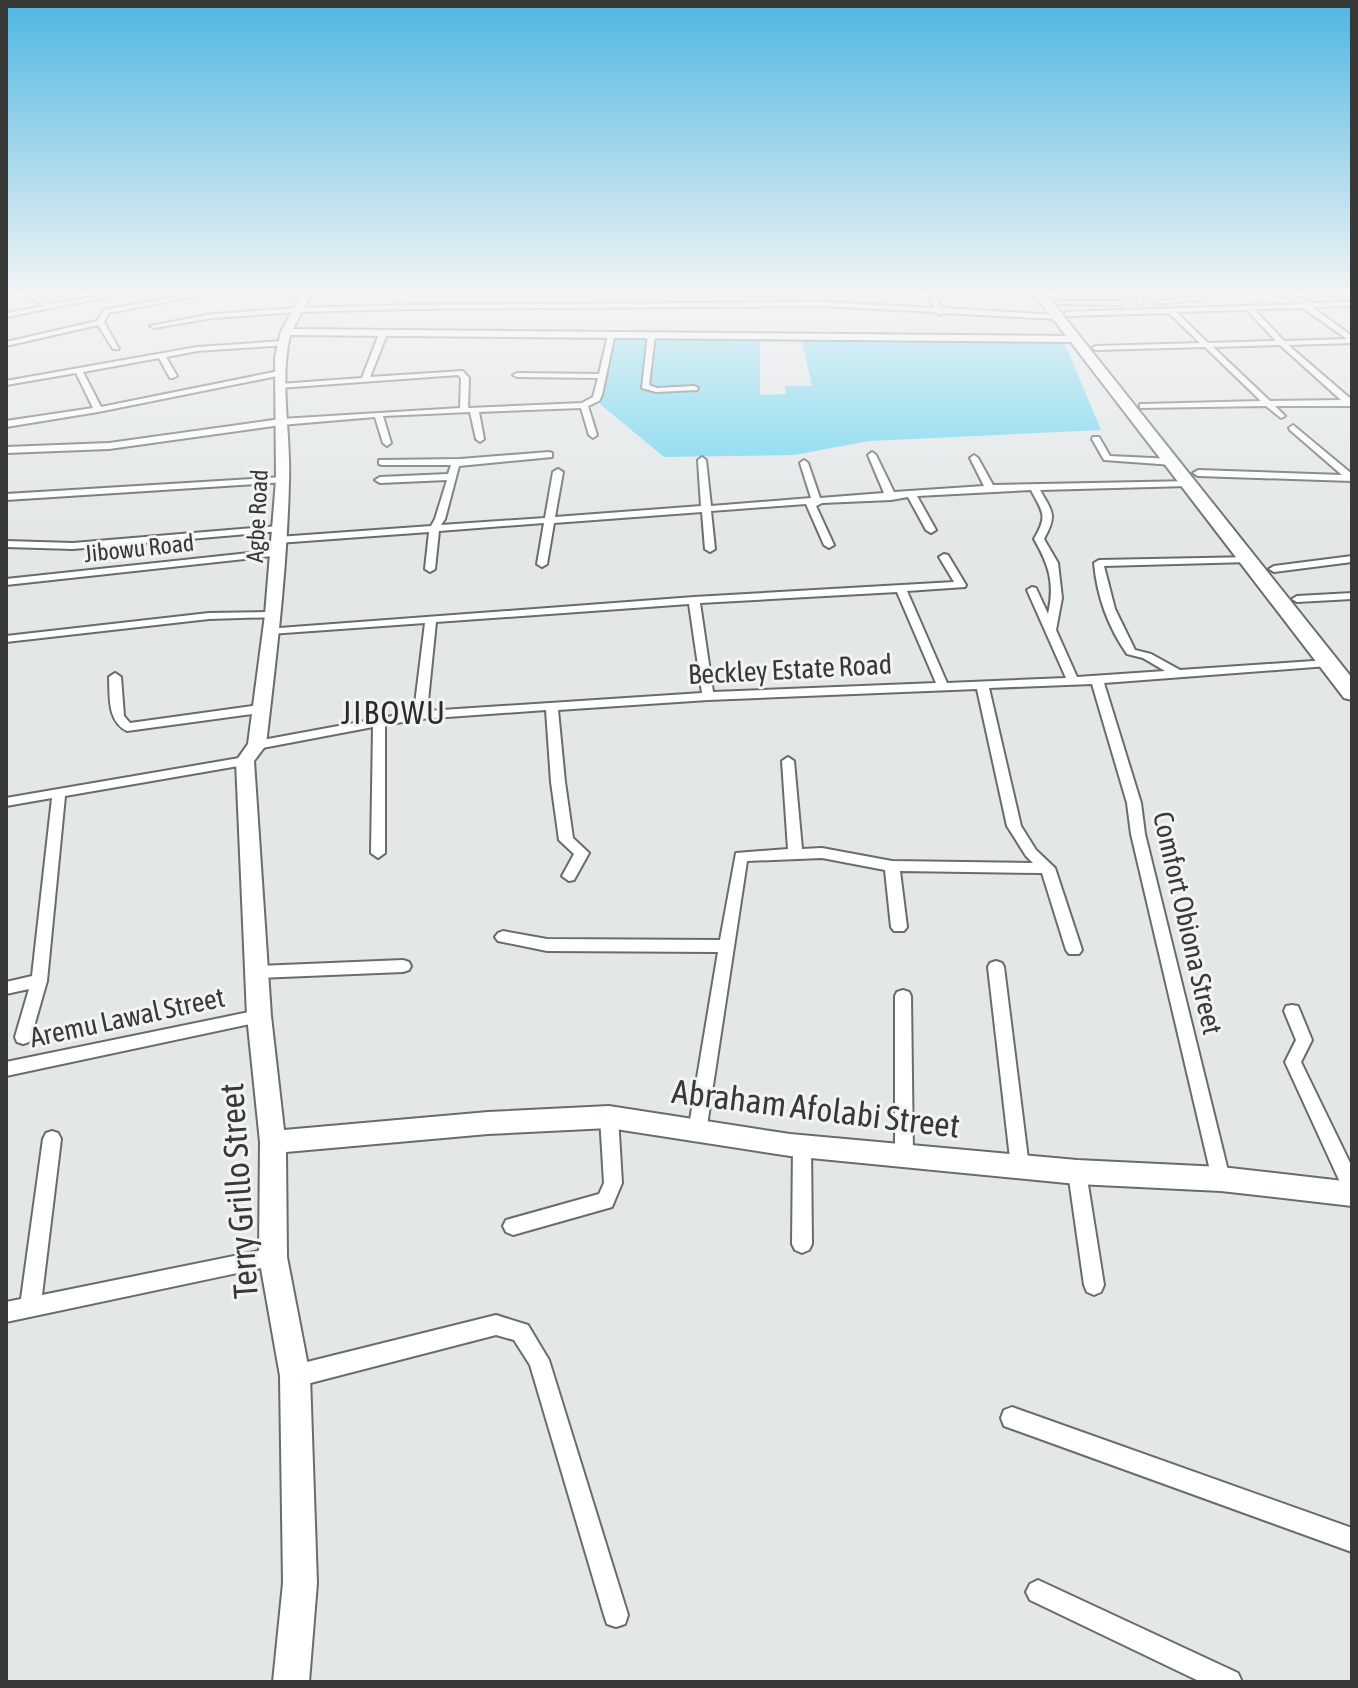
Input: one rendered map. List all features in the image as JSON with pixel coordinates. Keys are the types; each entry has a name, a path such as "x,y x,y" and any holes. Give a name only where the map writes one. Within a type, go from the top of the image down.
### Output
{"highway":[{"path":"1103,373 1173,462 1194,478 1274,569 1352,668"},
{"path":"1116,373 1143,406 1250,559 1352,693"}],"street":[{"path":"6,383 68,373"},
{"path":"80,373 98,410"},
{"name":"Agbe Road","path":"251,753 273,615 283,480 280,373"},
{"path":"366,378 368,373"},
{"path":"6,424 279,380 460,373 465,378 469,410 480,439"},
{"path":"6,450 109,446 281,422 378,414 584,405 596,399 603,373"},
{"path":"647,373 645,386 656,390 694,388"},
{"path":"1234,373 1281,416"},
{"path":"1317,373 1351,403"},
{"path":"517,375 602,376"},
{"path":"1143,406 1351,403"},
{"path":"584,405 593,435"},
{"path":"378,414 387,443"},
{"path":"1293,428 1352,478"},
{"path":"1096,439 1107,458 1173,462"},
{"path":"382,462 460,462 549,455"},
{"path":"872,455 891,497"},
{"path":"974,458 990,488"},
{"path":"702,460 710,549"},
{"path":"430,569 434,528 440,519 455,465 460,462"},
{"path":"804,463 813,503 829,545"},
{"path":"542,564 558,472"},
{"path":"380,480 452,477"},
{"path":"6,544 73,546 278,541 990,488 1194,478 1352,478"},
{"path":"6,497 283,480"},
{"path":"1034,486 1049,515 1039,539 1053,563 1056,586 1057,598 1050,630"},
{"path":"912,495 931,530"},
{"name":"Jibowu Road","path":"6,582 278,541"},
{"path":"270,631 694,600 961,585 944,557"},
{"path":"1178,674 1147,656 1131,652 1116,625 1099,563 1250,559"},
{"path":"1274,569 1352,559"},
{"path":"901,589 943,686"},
{"path":"1032,590 1073,681"},
{"path":"1297,599 1352,596"},
{"path":"694,600 708,696"},
{"path":"6,639 209,616 273,615"},
{"path":"420,715 431,619"},
{"name":"Beckley Estate Road","path":"6,802 251,753 420,715 708,696 1097,680 1328,663"},
{"path":"115,677 118,717 127,727 260,709"},
{"name":"Comfort Obiona Street","path":"1097,680 1134,803 1138,834 1221,1179"},
{"path":"982,685 1014,826 1031,853 1048,868 1074,950"},
{"path":"552,706 566,840 582,853 569,876"},
{"path":"378,853 379,722"},
{"name":"Terry Grillo Street","path":"251,753 259,1016 273,1142 273,1257 295,1376 300,1583 291,1682"},
{"path":"788,761 795,854"},
{"path":"23,1037 39,981 59,793"},
{"path":"697,1132 741,856 822,853 892,866 1048,868"},
{"path":"892,866 899,927"},
{"path":"503,937 547,945 725,946"},
{"path":"258,972 403,966"},
{"path":"996,967 1020,1167"},
{"path":"6,988 39,981"},
{"path":"903,996 904,1156"},
{"path":"1292,1011 1304,1040 1293,1062 1352,1187"},
{"name":"Aremu Lawal Street","path":"6,1069 259,1016"},
{"path":"513,1226 605,1201 613,1183 609,1117"},
{"name":"Abraham Afolabi Street","path":"273,1142 488,1123 609,1117 802,1146 1077,1172 1221,1179 1352,1194"},
{"path":"30,1307 52,1139"},
{"path":"802,1146 802,1244"},
{"path":"1077,1172 1094,1285"},
{"path":"6,1312 273,1257"},
{"path":"295,1376 496,1325 521,1332 539,1360 616,1615"},
{"path":"1012,1418 1352,1540"},
{"path":"1038,1592 1229,1682"}],"shaded area":[{"path":"605,373 760,373 760,395 786,394 785,386 812,386 809,373 1077,373 1101,430 869,441 794,455 664,457 600,404"}],"district":[{"name":"JIBOWU","path":"394,712"}]}
